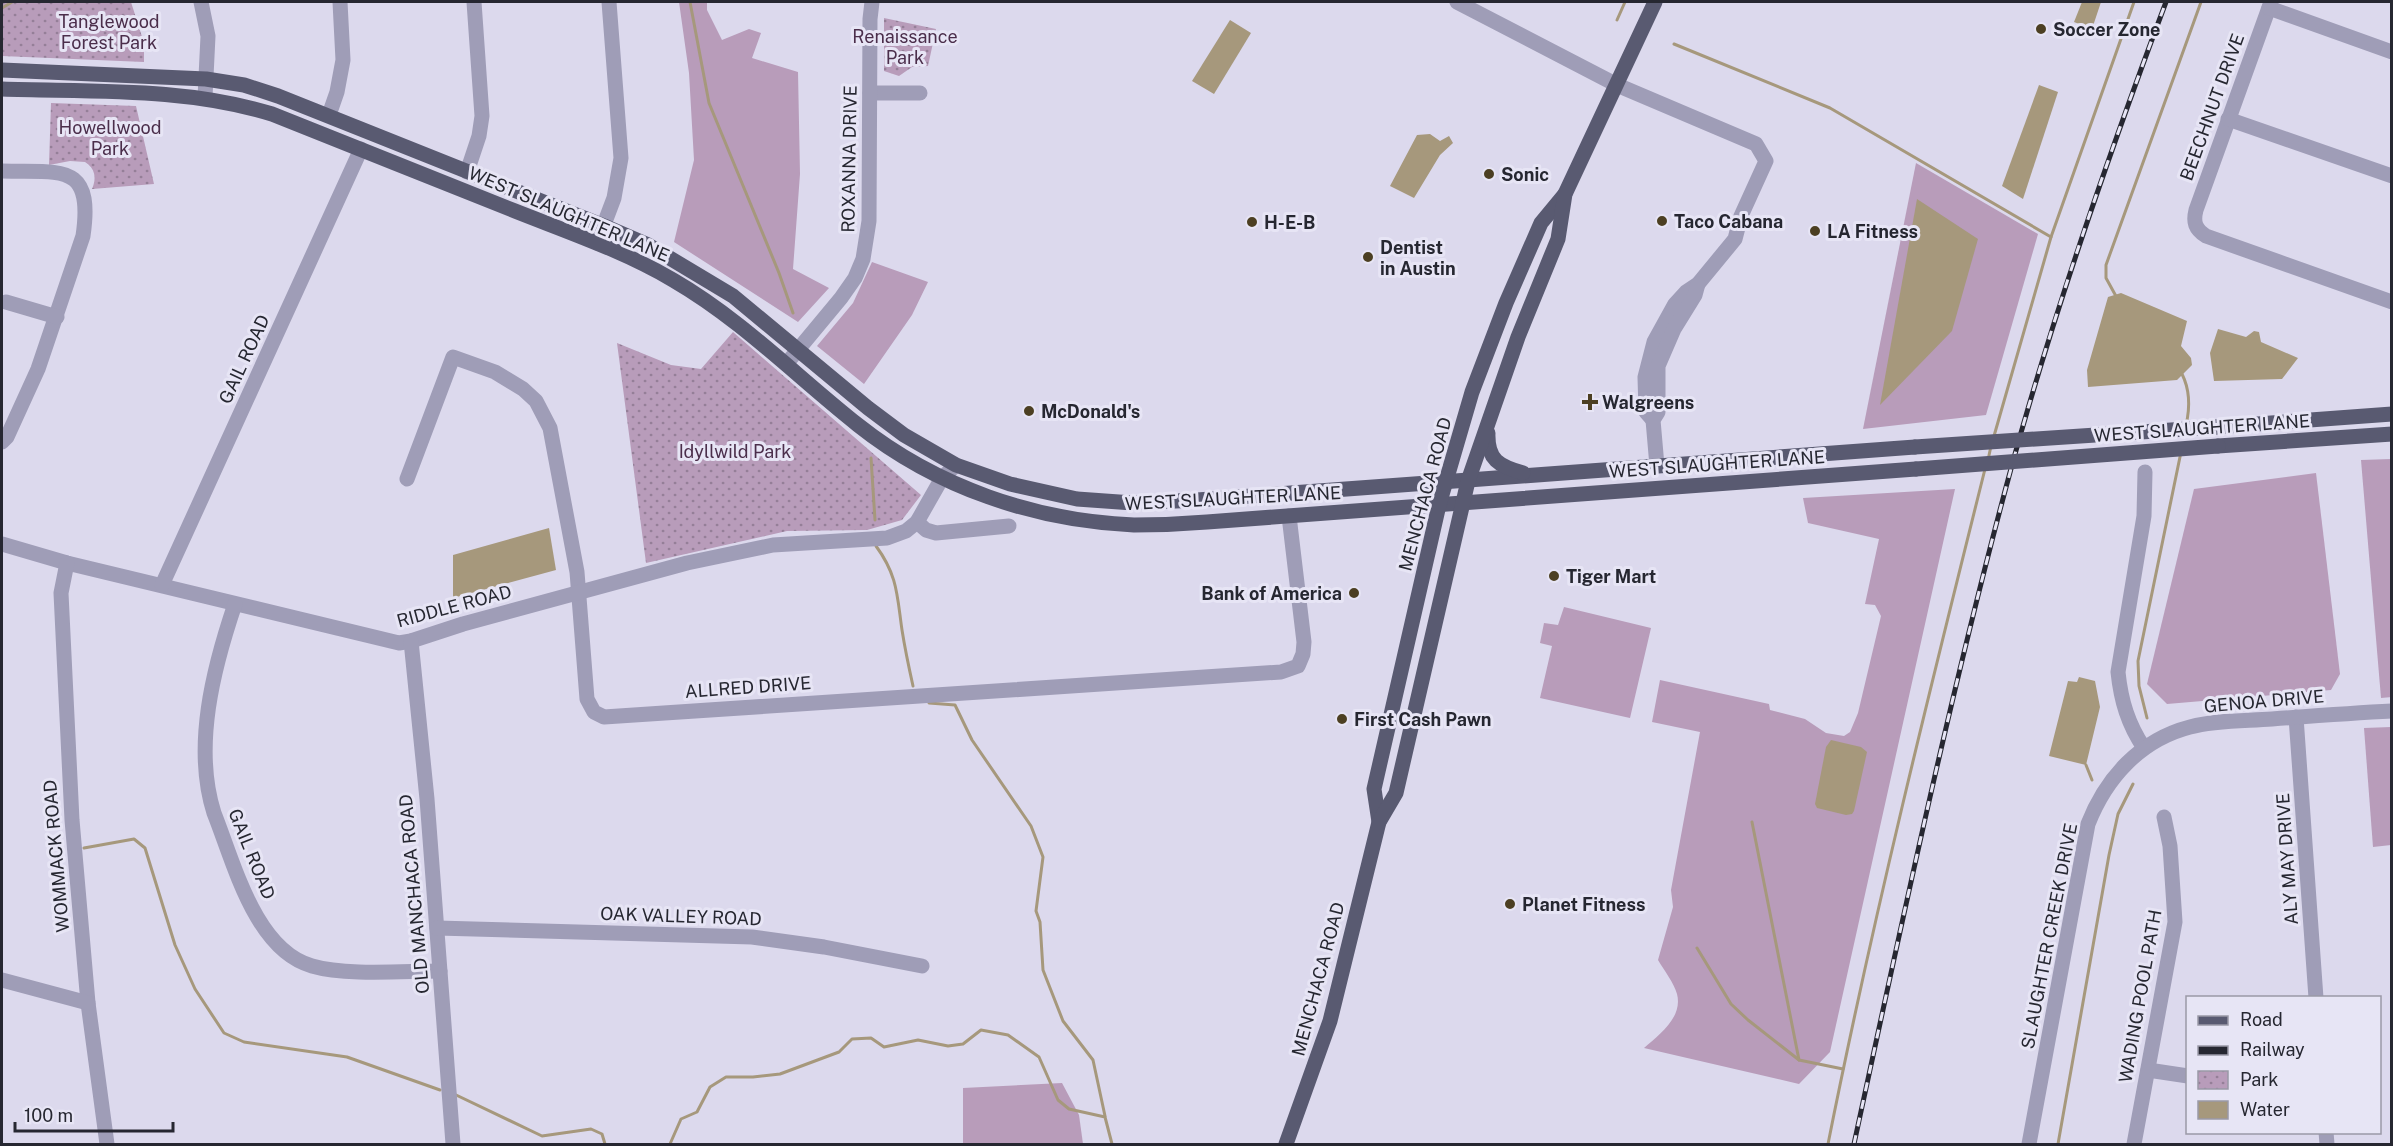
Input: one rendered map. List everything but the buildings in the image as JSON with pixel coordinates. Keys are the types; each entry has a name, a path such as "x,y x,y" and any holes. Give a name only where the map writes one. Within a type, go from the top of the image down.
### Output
{"main road":[{"name":"MENCHACA ROAD","path":"1379,822 1374,789 1439,505 1475,383 1506,303 1541,223 1565,194 1655,2"},
{"name":"WEST SLAUGHTER LANE","path":"2,70 206,79 244,85 329,115 648,245 733,296 904,435 956,465 1010,484 1077,499 1132,503 1197,500 2391,414"},
{"name":"WEST SLAUGHTER LANE","path":"2,89 205,97 236,103 272,114 597,243 672,279 722,311 787,363 858,425 897,453 942,478 1010,505 1067,518 1135,525 1167,524 2391,434"},
{"name":"MENCHACA ROAD","path":"1286,1144 1330,1021 1379,822 1396,793 1468,481 1518,336 1558,239 1565,194"},
{"path":"1488,423 1488,448 1497,461 1507,468 1532,476"},
{"path":"1167,524 1184,516 1197,500"}],"street":[{"path":"201,2 208,36 205,97"},
{"path":"329,115 337,92 343,60 340,2"},
{"path":"467,172 479,136 482,116 474,2"},
{"path":"597,243 617,185 622,147 609,2"},
{"name":"ROXANNA DRIVE","path":"787,363 841,298 855,278 863,258 869,221 870,19 868,2"},
{"path":"1457,2 1617,86 1756,144 1766,161 1741,216 1725,233 1717,260 1698,284 1695,296 1674,329 1658,366 1658,412 1653,420 1657,466"},
{"path":"2270,5 2391,52"},
{"name":"BEECHNUT DRIVE","path":"2270,5 2196,210 2194,219 2196,227 2206,236 2391,302"},
{"path":"870,93 920,93"},
{"path":"2228,119 2391,176"},
{"name":"GAIL ROAD","path":"162,585 361,149"},
{"path":"2,171 64,174 75,179 84,193 85,219 83,236 38,369 2,442"},
{"path":"6,302 57,317"},
{"name":"ALLRED DRIVE","path":"407,480 453,357 495,372 523,389 536,401 550,428 575,562 587,699 594,712 604,717 1281,672 1298,666 1303,654 1304,642 1289,516"},
{"path":"956,465 942,478 917,522 926,530 936,533 1009,525"},
{"path":"2144,748 2131,728 2121,698 2118,672 2144,516 2145,472"},
{"name":"RIDDLE ROAD","path":"2,544 67,563 386,641 411,641 463,624 687,563 773,545 887,538 906,531 917,522"},
{"name":"WOMMACK ROAD","path":"67,563 61,593 68,756 88,1003 107,1144"},
{"name":"GAIL ROAD","path":"235,604 210,702 205,765 214,813 258,919 285,953 312,966 343,970 440,971"},
{"name":"OLD MANCHACA ROAD","path":"411,641 437,928 453,1144"},
{"name":"GENOA DRIVE","path":"2144,748 2190,727 2391,711"},
{"name":"ALY MAY DRIVE","path":"2296,717 2316,996"},
{"name":"SLAUGHTER CREEK DRIVE","path":"2029,1144 2088,824 2098,799 2119,771 2144,748"},
{"name":"WADING POOL PATH","path":"2134,1144 2175,922 2170,846 2164,817"},
{"name":"OAK VALLEY ROAD","path":"437,928 752,937 824,947 922,966"},
{"path":"2,980 88,1003"},
{"path":"2148,1070 2186,1076"}],"green space":[{"name":"Tanglewood Forest Park","path":"2,2 131,2 144,43 144,62 2,56"},
{"path":"679,2 707,2 707,10 722,40 749,29 761,33 752,58 798,72 800,174 793,269 829,288 798,322 674,242 694,160 689,73"},
{"name":"Renaissance Park","path":"884,18 936,29 928,66 912,67 899,76 884,71"},
{"name":"Howellwood Park","path":"51,103 136,106 154,184 92,189 94,174 85,162 70,161 49,165"},
{"path":"1916,163 2038,234 1986,415 1863,429"},
{"path":"872,262 928,282 912,315 864,384 817,346 853,303"},
{"name":"Idyllwild Park","path":"733,332 921,495 902,520 867,530 787,531 646,563 617,343 671,365 701,369"},
{"path":"2391,459 2392,697 2381,698 2361,460"},
{"path":"2316,473 2340,674 2331,690 2167,704 2147,684 2194,489"},
{"path":"1955,489 1830,1052 1799,1084 1644,1048 1669,1024 1677,1010 1676,990 1658,960 1673,907 1671,890 1700,732 1652,722 1660,680 1769,704 1770,710 1805,719 1826,733 1844,736 1850,732 1858,713 1881,616 1875,605 1865,604 1879,539 1808,523 1803,498"},
{"path":"1564,607 1651,628 1630,718 1540,698 1552,646 1540,643 1544,623 1558,625"},
{"path":"2391,727 2391,845 2373,847 2364,728"},
{"path":"1062,1083 1079,1115 1083,1144 963,1144 963,1088"}],"water":[{"path":"2082,2 2101,2 2092,29 2074,22"},
{"path":"1230,20 1251,33 1214,94 1192,81"},
{"path":"2039,85 2058,92 2023,199 2002,186"},
{"path":"1430,134 1440,141 1449,136 1453,143 1440,155 1414,198 1390,186 1417,135"},
{"path":"1917,199 1978,239 1952,331 1880,405"},
{"path":"2121,293 2187,321 2181,346 2191,358 2192,365 2177,380 2088,387 2087,370 2108,297"},
{"path":"2218,329 2246,337 2254,331 2259,332 2261,342 2298,358 2282,379 2214,381 2210,353"},
{"path":"549,528 556,570 453,598 453,555"},
{"path":"2079,677 2095,681 2100,707 2086,765 2049,756 2068,681 2077,682"},
{"path":"1831,740 1861,747 1867,752 1852,814 1846,815 1817,808 1815,804 1826,747"}],"waterway":[{"path":"2,8 12,2"},
{"path":"690,2 709,103 779,273 793,313"},
{"path":"1617,20 1625,2"},
{"path":"1994,436 2051,237 2134,2"},
{"path":"2117,298 2106,278 2106,265 2201,2"},
{"path":"1674,44 1830,108 2051,237"},
{"path":"2182,374 2189,399 2186,425"},
{"path":"1988,460 1991,446"},
{"path":"2147,718 2139,686 2138,661 2181,452"},
{"path":"871,458 875,520"},
{"path":"1828,1144 1883,890 1985,469"},
{"path":"876,546 893,577 913,686"},
{"path":"929,703 955,705 972,740 1031,826 1043,857 1036,911 1040,922 1043,970 1063,1021 1093,1060 1105,1116"},
{"path":"2086,765 2092,780"},
{"path":"2058,1144 2109,855 2118,814 2133,784"},
{"path":"1752,822 1799,1060"},
{"path":"84,848 134,839 145,848 175,945 195,989 224,1033 244,1042 347,1057 440,1090"},
{"path":"1697,948 1731,1004 1748,1020 1799,1060 1843,1069"},
{"path":"670,1144 681,1119 697,1112 710,1087 726,1077 780,1074 839,1052 852,1039 871,1038 884,1047 918,1040 948,1046 963,1044 981,1030 1008,1035 1039,1057 1058,1100 1069,1109 1105,1117 1112,1144"},
{"path":"454,1094 542,1136 591,1129 602,1134 605,1144"}],"railway":[{"path":"1854,1144 1948,719 2012,465 2046,348 2084,232 2166,2"}],"place":[{"name":"Soccer Zone","path":"2041,29"},
{"name":"Sonic","path":"1489,174"},
{"name":"Taco Cabana","path":"1662,221"},
{"name":"H-E-B","path":"1252,222"},
{"name":"LA Fitness","path":"1815,231"},
{"name":"Dentist in Austin","path":"1368,257"},
{"name":"Walgreens","path":"1590,402"},
{"name":"McDonald's","path":"1029,411"},
{"name":"Tiger Mart","path":"1554,576"},
{"name":"Bank of America","path":"1354,593"},
{"name":"First Cash Pawn","path":"1342,719"},
{"name":"Planet Fitness","path":"1510,904"}]}
